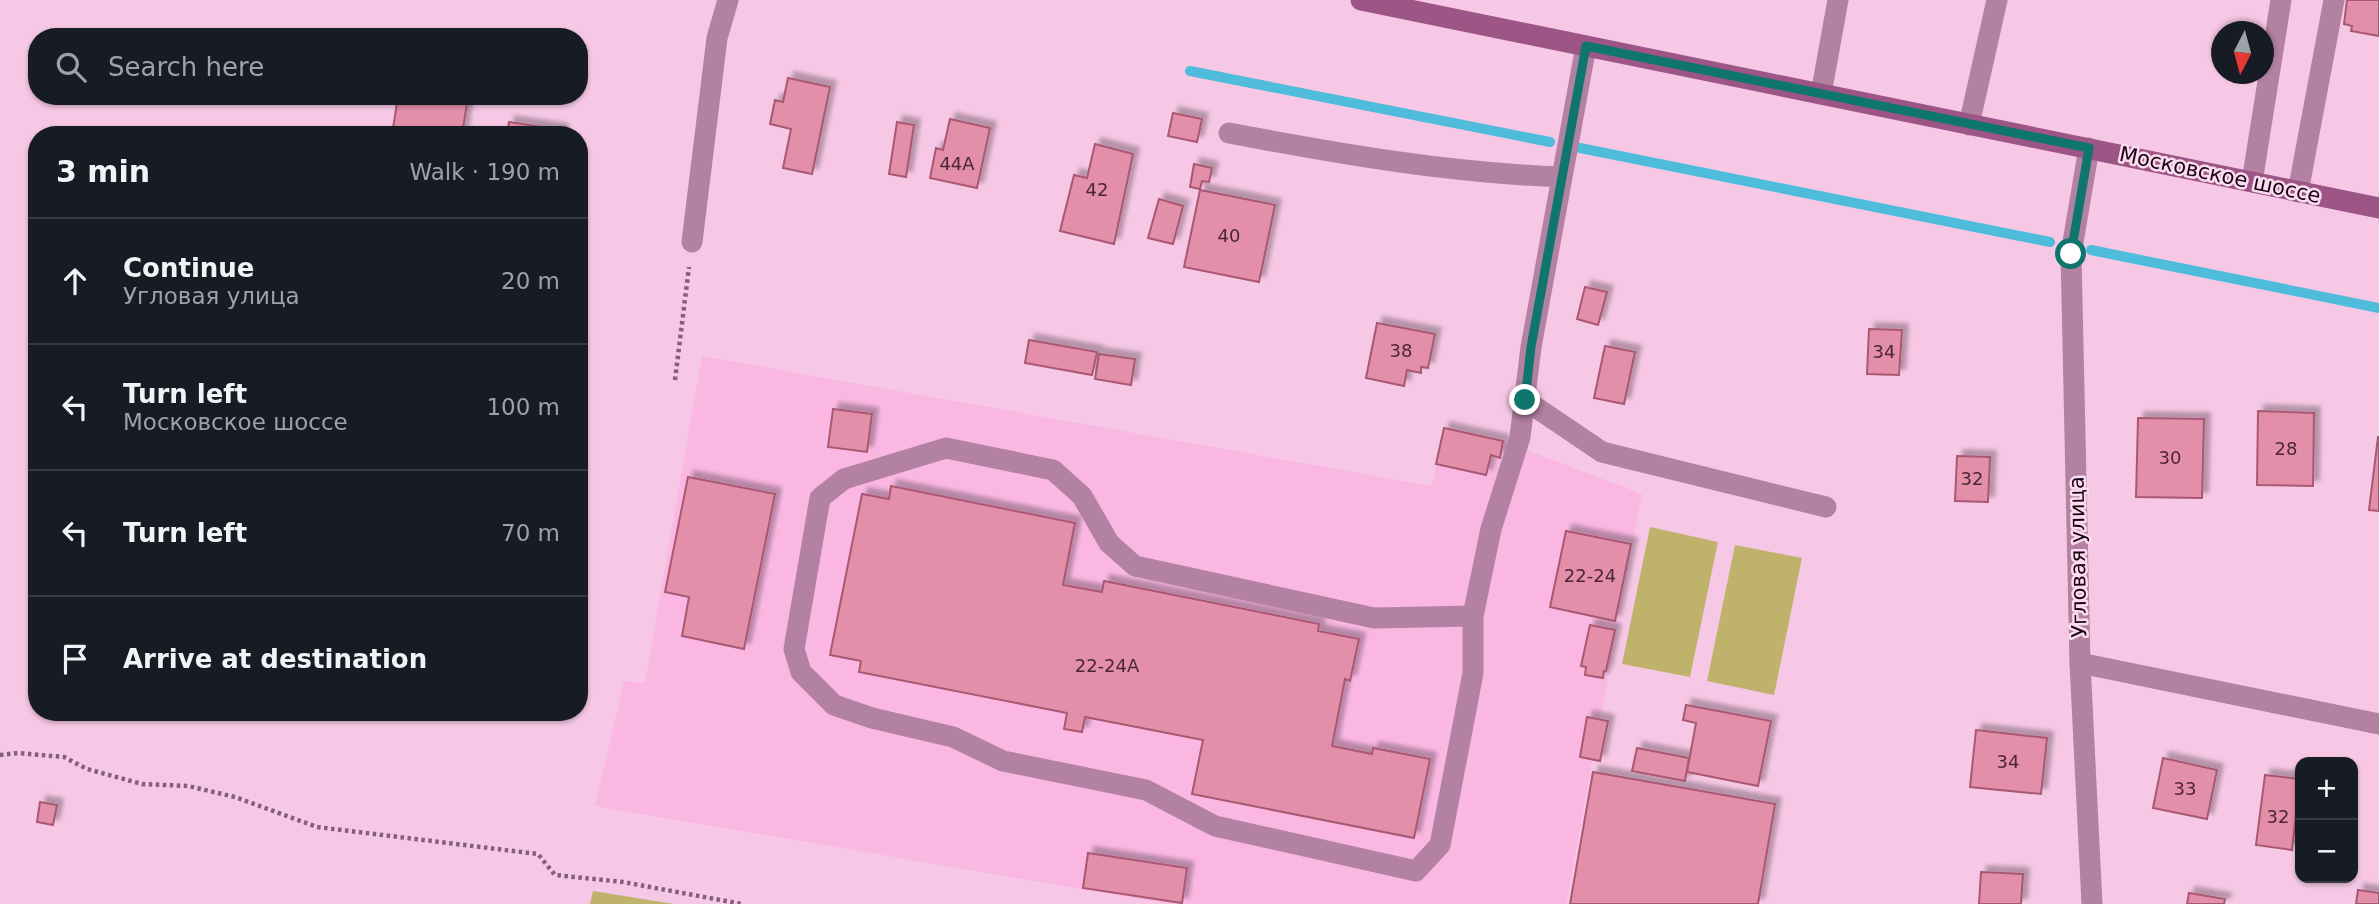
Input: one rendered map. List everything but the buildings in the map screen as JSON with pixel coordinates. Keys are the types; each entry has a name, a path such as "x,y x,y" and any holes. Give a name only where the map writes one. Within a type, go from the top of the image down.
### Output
{"main road":[{"name":"Московское шоссе","path":"1361,0 2379,208"}],"street":[{"path":"692,242 717,38 729,0"},
{"path":"1821,94 1838,0"},
{"path":"1969,125 1997,0"},
{"path":"2252,182 2281,0"},
{"path":"2298,192 2333,0"},
{"path":"1473,616 1374,618 1135,566 1109,544 1082,496 1053,470 946,448 844,479 820,498 794,649 801,672 834,705 872,719 953,737 1003,761 1146,790 1215,826 1416,871 1440,845 1473,673 1473,616 1490,530 1520,437 1531,347 1586,46"},
{"path":"1229,133 1381,159 1503,175 1562,177"},
{"name":"Угловая улица","path":"2089,148 2071,254 2080,663 2379,724"},
{"path":"1525,400 1602,452 1826,507"},
{"path":"2080,663 2092,904"}],"path":[{"path":"675,380 692,242"},
{"path":"0,755 19,753 64,757 87,769 142,784 188,786 234,797 317,827 538,854 555,875 623,882 743,904"}],"shaded area":[{"path":"702,356 1432,486 1444,428 1503,441 1642,494 1566,904 1169,904 595,806 624,681 645,683"},
{"path":"1650,527 1718,542 1690,677 1622,664"},
{"path":"1735,545 1802,558 1774,695 1707,681"},
{"path":"593,891 674,904 590,904"}],"waterway":[{"path":"1190,71 1550,142"},
{"path":"1580,148 2050,242"},
{"path":"2091,250 2379,308"}],"route":[{"path":"1525,400 1531,347 1586,46 2089,148 2071,254"}]}
